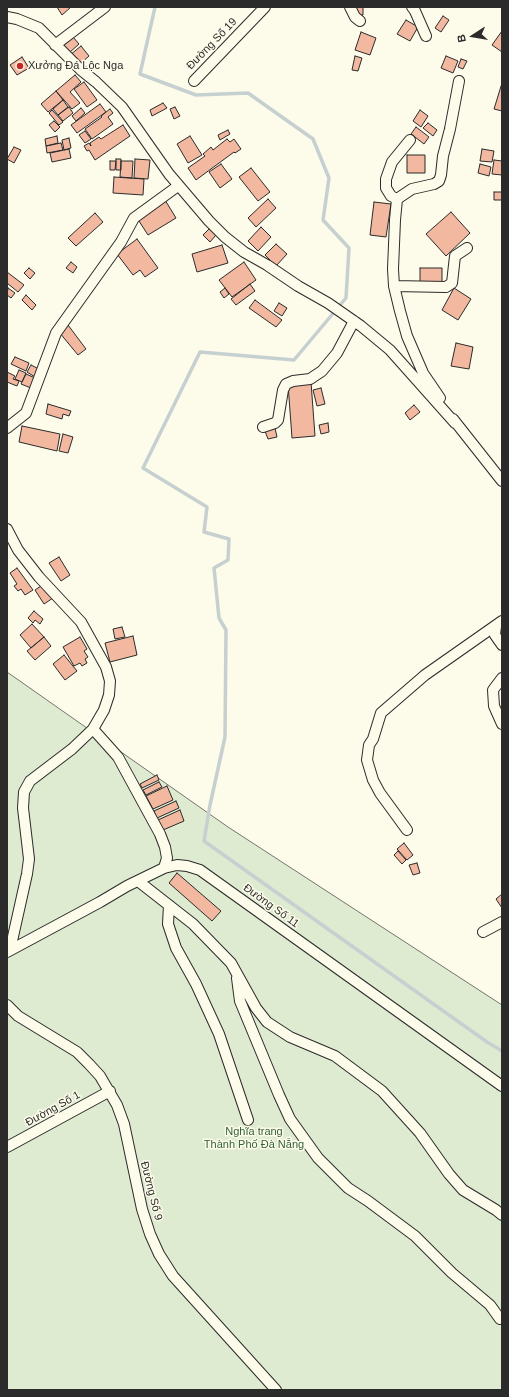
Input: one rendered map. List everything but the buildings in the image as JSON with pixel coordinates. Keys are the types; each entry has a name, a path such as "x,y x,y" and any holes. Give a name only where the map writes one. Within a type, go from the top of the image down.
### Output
{"street":[{"path":"56,45 105,7"},
{"name":"Đường Số 19","path":"194,81 265,7"},
{"path":"350,7 355,18 360,21"},
{"path":"412,7 426,36"},
{"path":"7,17 17,19 39,28 122,107 178,186 209,221 230,240 244,252 267,264 298,286 328,303 390,350 455,423 502,481"},
{"path":"397,199 412,188 434,184 439,180 459,81"},
{"path":"397,199 391,196 386,188 387,173 397,155 410,140"},
{"path":"7,428 26,413 56,333 121,242 134,218 178,186"},
{"path":"397,199 393,270 394,286 407,336 423,373 455,423"},
{"path":"394,286 446,287 452,283 455,256 467,248"},
{"path":"263,427 275,423 278,420 283,390 286,384 293,381 310,379 322,371 337,353 351,319"},
{"path":"7,529 18,550 39,577 81,622 106,667 110,681 109,695 104,710 93,729 72,749 30,781 24,792 23,808 29,858 27,874 9,950"},
{"path":"499,624 495,635 502,645"},
{"path":"408,830 380,793 373,780 367,760 369,745 373,739 381,712 425,675 499,624"},
{"path":"502,678 493,690 494,706 502,724"},
{"path":"93,729 118,757 160,834 167,858 164,868"},
{"name":"Đường Số 11","path":"9,950 127,886 164,868 177,865 187,866 200,870 502,1086"},
{"path":"138,881 193,924 231,963 256,1008 267,1022 290,1037 335,1056 382,1091 420,1133 462,1190 502,1215"},
{"path":"169,904 168,924 176,948 196,984 219,1034 248,1120"},
{"path":"483,932 502,922"},
{"path":"236,972 240,1001 279,1095 290,1119 318,1158 348,1188 415,1236 452,1273 490,1305 500,1319"},
{"name":"Đường Số 9","path":"7,1005 18,1016 77,1052 89,1064 110,1091 124,1124 142,1209 150,1234 160,1254 173,1276 276,1390"},
{"name":"Đường Số 1","path":"7,1147 110,1091"}],"green space":[{"name":"Nghĩa trang Thành Phố Đà Nẵng","path":"7,672 228,827 502,1005 502,1390 7,1390"}],"waterway":[{"path":"155,7 140,74 196,95 248,93 313,139 329,178 323,220 349,248 346,298 294,360 200,352 143,468 207,507 204,532 229,539 228,560 214,568 219,618 226,630 225,737 210,805 204,841 487,1042 502,1051"}],"place":[{"name":"Xưởng Đá Lộc Nga","path":"20,66"}]}
